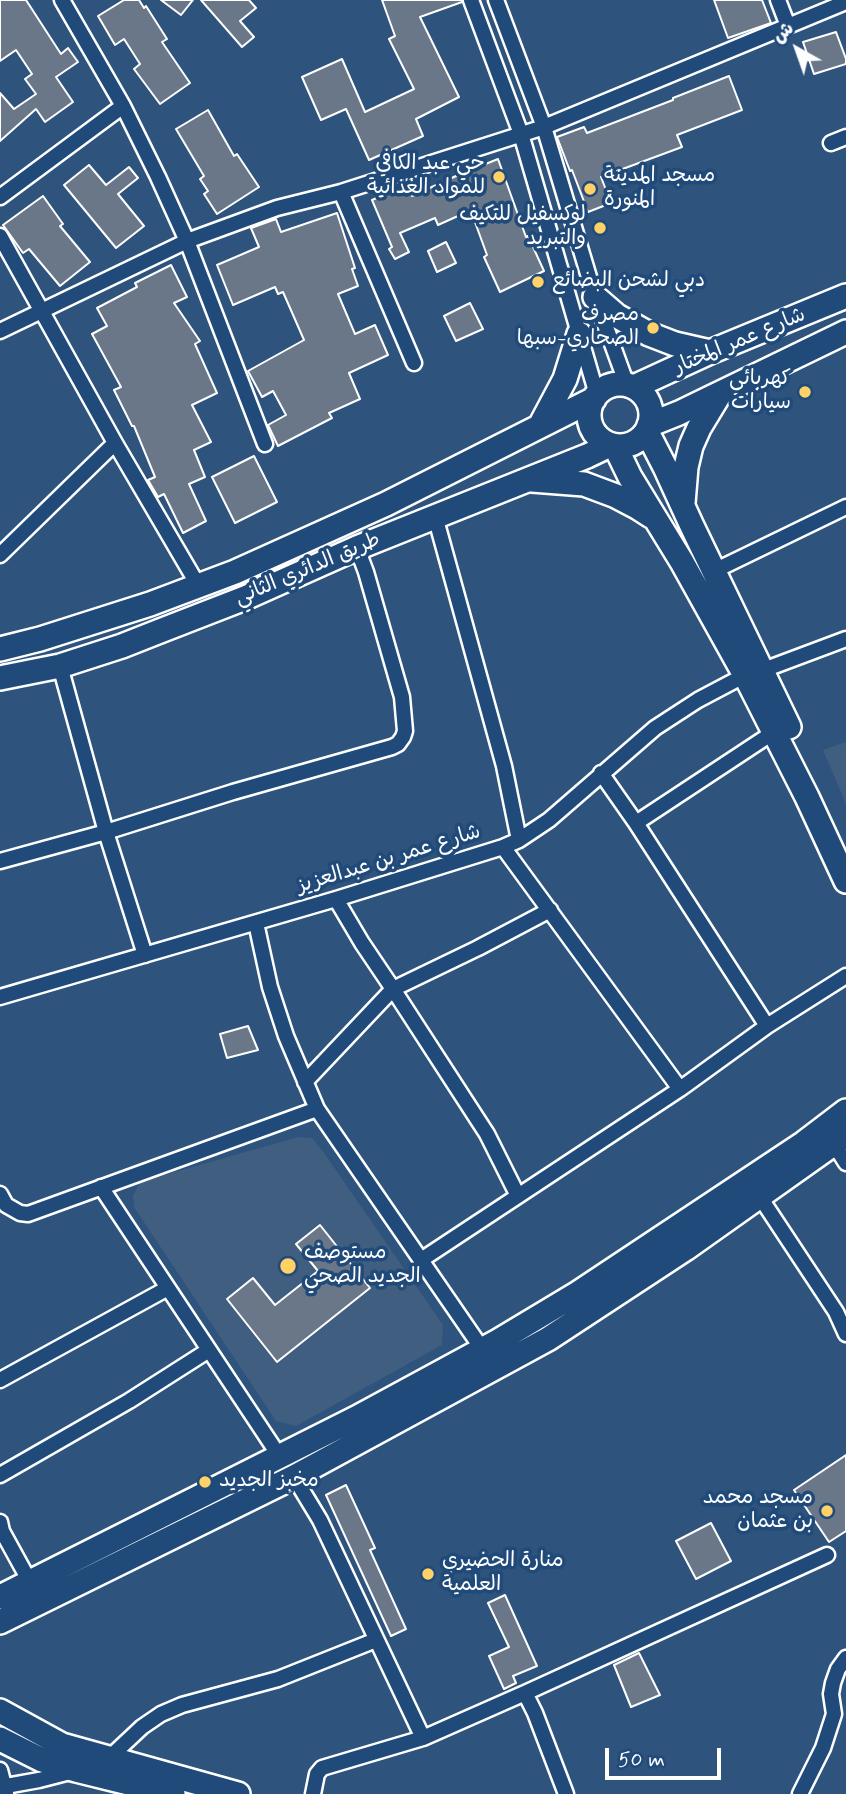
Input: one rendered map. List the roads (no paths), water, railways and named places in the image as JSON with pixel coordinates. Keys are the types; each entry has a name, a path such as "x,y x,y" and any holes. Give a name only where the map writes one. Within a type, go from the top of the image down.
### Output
{"main road":[{"name":"شارع عمر المختار","path":"630,386 846,296"},
{"path":"596,297 617,316 649,334 675,344 710,352"},
{"name":"شارع عمر المختار","path":"648,428 846,332"},
{"path":"540,426 565,379 579,334"},
{"path":"610,386 630,386 643,394 650,405 651,418 640,439 624,446 613,445 599,438 592,429 590,409 595,397 610,386"},
{"path":"684,509 683,492 688,457 699,428 720,394"},
{"name":"طريق الدائري الثاني","path":"0,649 150,604 235,572 379,508 595,397"},
{"path":"648,428 714,571 774,732 846,881"},
{"path":"613,445 630,477 754,674 846,846"},
{"name":"طريق الدائري الثاني","path":"0,678 60,666 121,646 245,598 357,548 613,445"},
{"path":"525,480 584,484 637,507 658,522"},
{"path":"150,604 160,631"},
{"path":"0,1597 356,1419 482,1349 578,1293 804,1143 846,1111"},
{"path":"0,1622 294,1476 548,1339 685,1250 760,1197 842,1147"},
{"path":"3,1713 62,1745 238,1794"},
{"path":"0,1739 32,1755 76,1770 173,1794"}],"street":[{"path":"62,0 123,106 158,177 187,241 265,444"},
{"path":"471,0 521,134 595,397"},
{"path":"496,0 544,127 596,297 630,386"},
{"path":"778,0 789,26"},
{"path":"0,331 187,241 277,208 341,192 544,127 845,4"},
{"path":"0,197 123,106"},
{"path":"831,143 846,137"},
{"path":"341,192 414,363"},
{"path":"0,236 115,443 198,585"},
{"path":"0,555 115,443"},
{"path":"714,571 846,507"},
{"path":"435,516 504,766 519,840"},
{"path":"0,861 398,744 405,731 402,698 357,548"},
{"name":"شارع عمر بن عبدالعزيز","path":"0,997 336,899 519,840 549,820 654,728 706,695 846,639"},
{"path":"60,666 106,832 145,955"},
{"path":"636,822 774,732"},
{"path":"601,773 636,822 767,1026"},
{"path":"503,846 680,1089"},
{"path":"336,899 487,1134 518,1196"},
{"path":"305,1082 393,989 550,910"},
{"path":"256,923 270,987 286,1036 317,1109 495,1368"},
{"path":"421,1260 680,1089 767,1026 846,976"},
{"path":"0,1194 6,1205 19,1213 29,1214 317,1109"},
{"path":"101,1187 280,1457"},
{"path":"760,1197 836,1312 846,1334"},
{"path":"0,1380 168,1288"},
{"path":"0,1475 129,1401 209,1350"},
{"path":"294,1476 320,1520 423,1738"},
{"path":"0,1522 2,1531 30,1582"},
{"path":"313,1794 317,1774 322,1768 423,1738 827,1555"},
{"path":"109,1758 142,1727 161,1714 182,1705 278,1679 376,1640"},
{"path":"800,1794 840,1716 831,1694 838,1669 846,1658"},
{"path":"525,1693 566,1794"},
{"path":"0,1739 3,1713"},
{"path":"0,1770 3,1789 76,1770"}],"place":[{"name":"حي عبد الكافي للمواد الغذائية","path":"499,177"},
{"name":"مسجد المدينة المنورة","path":"590,189"},
{"name":"لوكسفيل للتكيف والتبريد","path":"600,228"},
{"name":"دبي لشحن البضائع","path":"538,282"},
{"name":"مصرف الصحاري-سبها","path":"653,328"},
{"name":"كهربائي سيارات","path":"805,392"},
{"name":"مستوصف الجديد الصحي","path":"288,1266"},
{"name":"مخبز الجديد","path":"205,1482"},
{"name":"مسجد محمد بن عثمان","path":"827,1511"},
{"name":"منارة الحضيري العلمية","path":"428,1574"}]}
